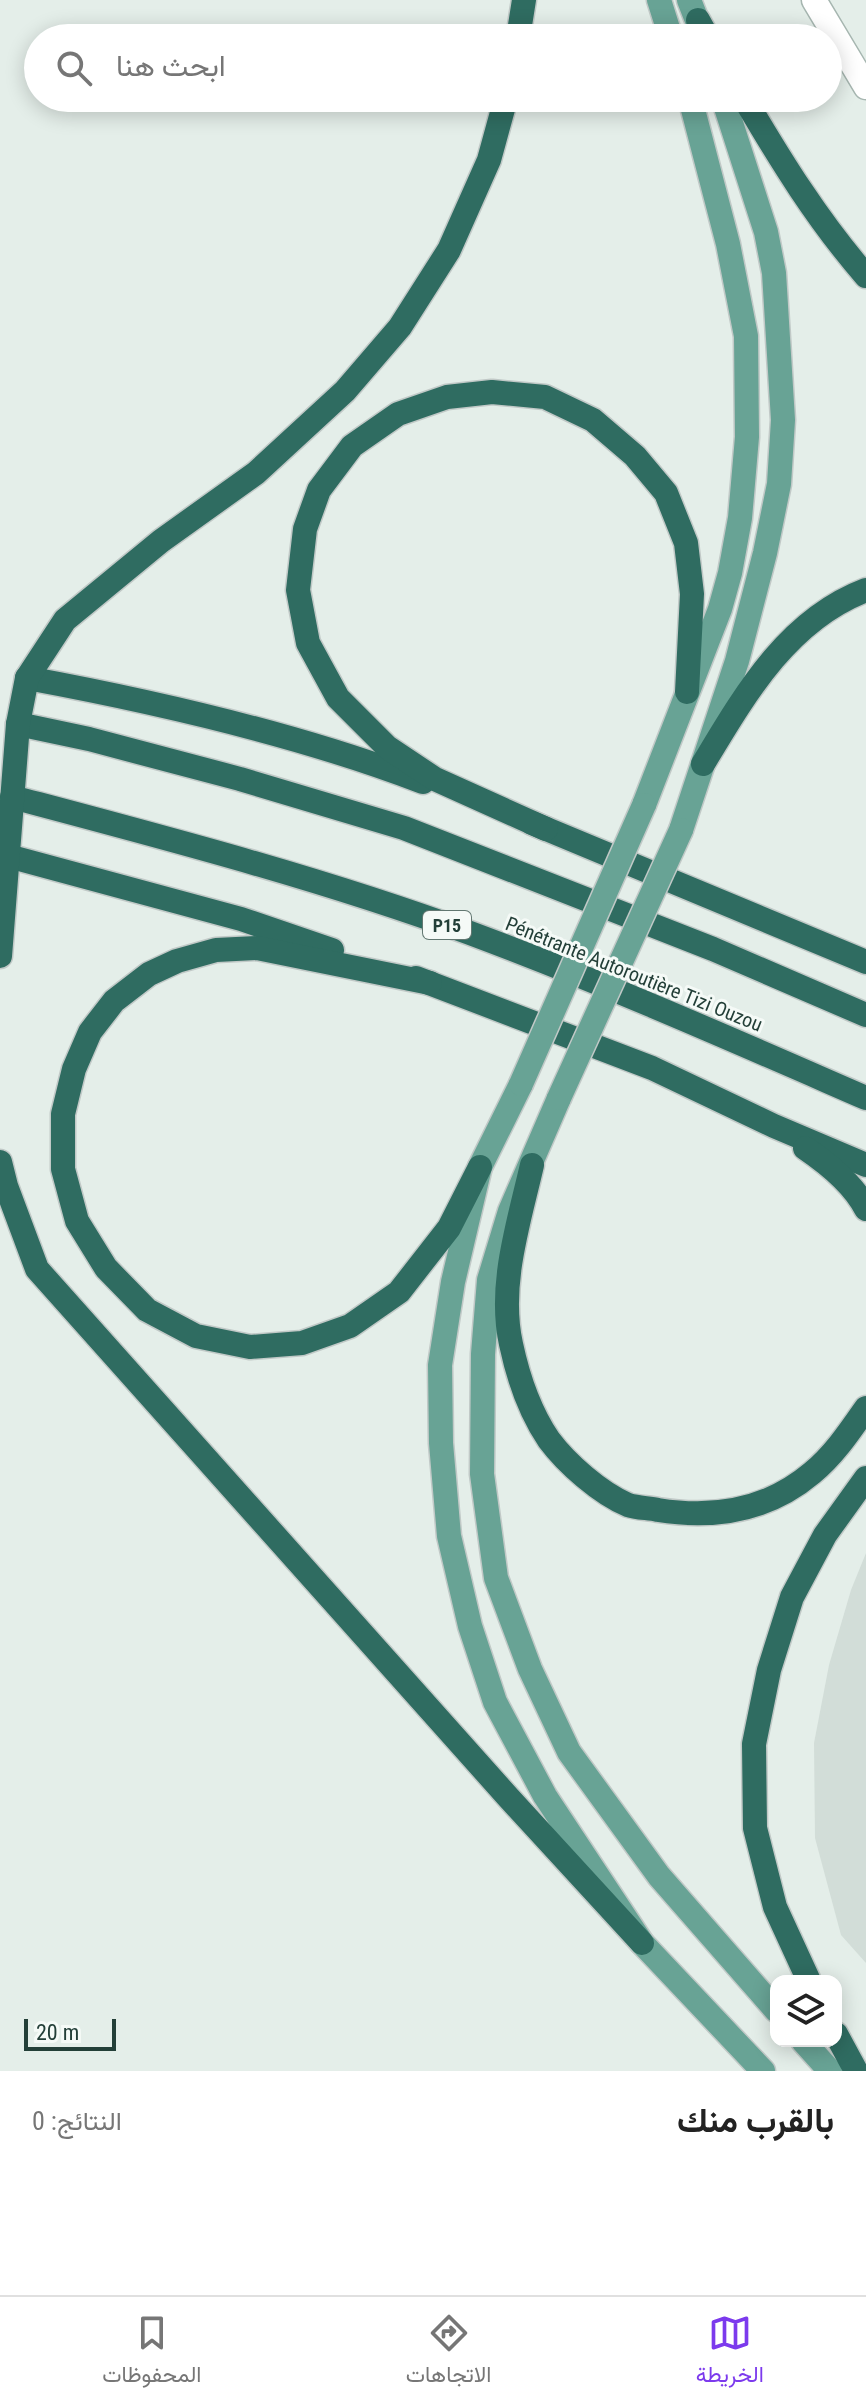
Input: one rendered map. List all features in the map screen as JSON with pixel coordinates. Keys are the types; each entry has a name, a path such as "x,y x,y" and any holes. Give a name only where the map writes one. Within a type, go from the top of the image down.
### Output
{"highway":[{"path":"520,24 524,0"},
{"path":"0,956 18,724 27,678 65,620 161,541 256,473 345,391 400,327 449,250 489,160 502,112"},
{"path":"752,112 833,238 866,276"},
{"path":"546,829 435,779 387,747 338,698 308,643 298,590 305,529 319,490 352,446 398,414 447,397 477,393 545,397 593,420 635,456 666,493 686,543 692,594 687,692"},
{"path":"703,764 747,691 786,645 825,613 866,590"},
{"path":"27,678 115,695 286,738 412,777 546,829 866,962"},
{"path":"18,724 89,739 240,779 404,828 713,949 866,1015"},
{"name":"Pénétrante Autoroutière Tizi Ouzou","path":"12,797 258,862 469,933 694,1022 866,1098"},
{"path":"8,856 241,919 430,983 652,1068 774,1126 866,1165"},
{"path":"721,902 840,939 866,943"},
{"path":"430,983 257,948 216,950 177,961 149,974 114,1001 90,1032 79,1057 63,1114 63,1169 77,1221 106,1268 147,1310 196,1336 250,1347 302,1343 350,1326 399,1292 449,1228 480,1167"},
{"path":"774,1126 821,1159 861,1199 866,1209"},
{"path":"0,1162 37,1269 642,1943"},
{"path":"532,1165 513,1248 507,1296 510,1342 524,1391 549,1439 583,1476 629,1505 692,1516 743,1510 779,1495 812,1473 843,1441 866,1408"},
{"path":"806,1975 775,1907 755,1828 754,1744 769,1670 792,1597 825,1535 866,1478"},
{"path":"842,2045 856,2071"}],"main road":[{"path":"659,0 667,24"},
{"path":"694,112 728,244 746,336 747,437 740,518 730,573 720,609 644,805 521,1084 480,1167 453,1282 440,1365 441,1443 449,1536 470,1626 495,1702 545,1796 642,1943 763,2071"},
{"path":"728,112 766,232 776,288 783,420 779,484 737,661 681,830 510,1211 489,1280 483,1354 482,1474 496,1578 530,1669 569,1752 659,1876 770,2003"},
{"path":"808,2047 830,2071"}],"street":[{"path":"814,0 828,24"},
{"path":"842,47 866,87"}],"shaded area":[{"path":"866,1553 866,1963 841,1935 815,1838 814,1743 829,1665 851,1590"}]}
